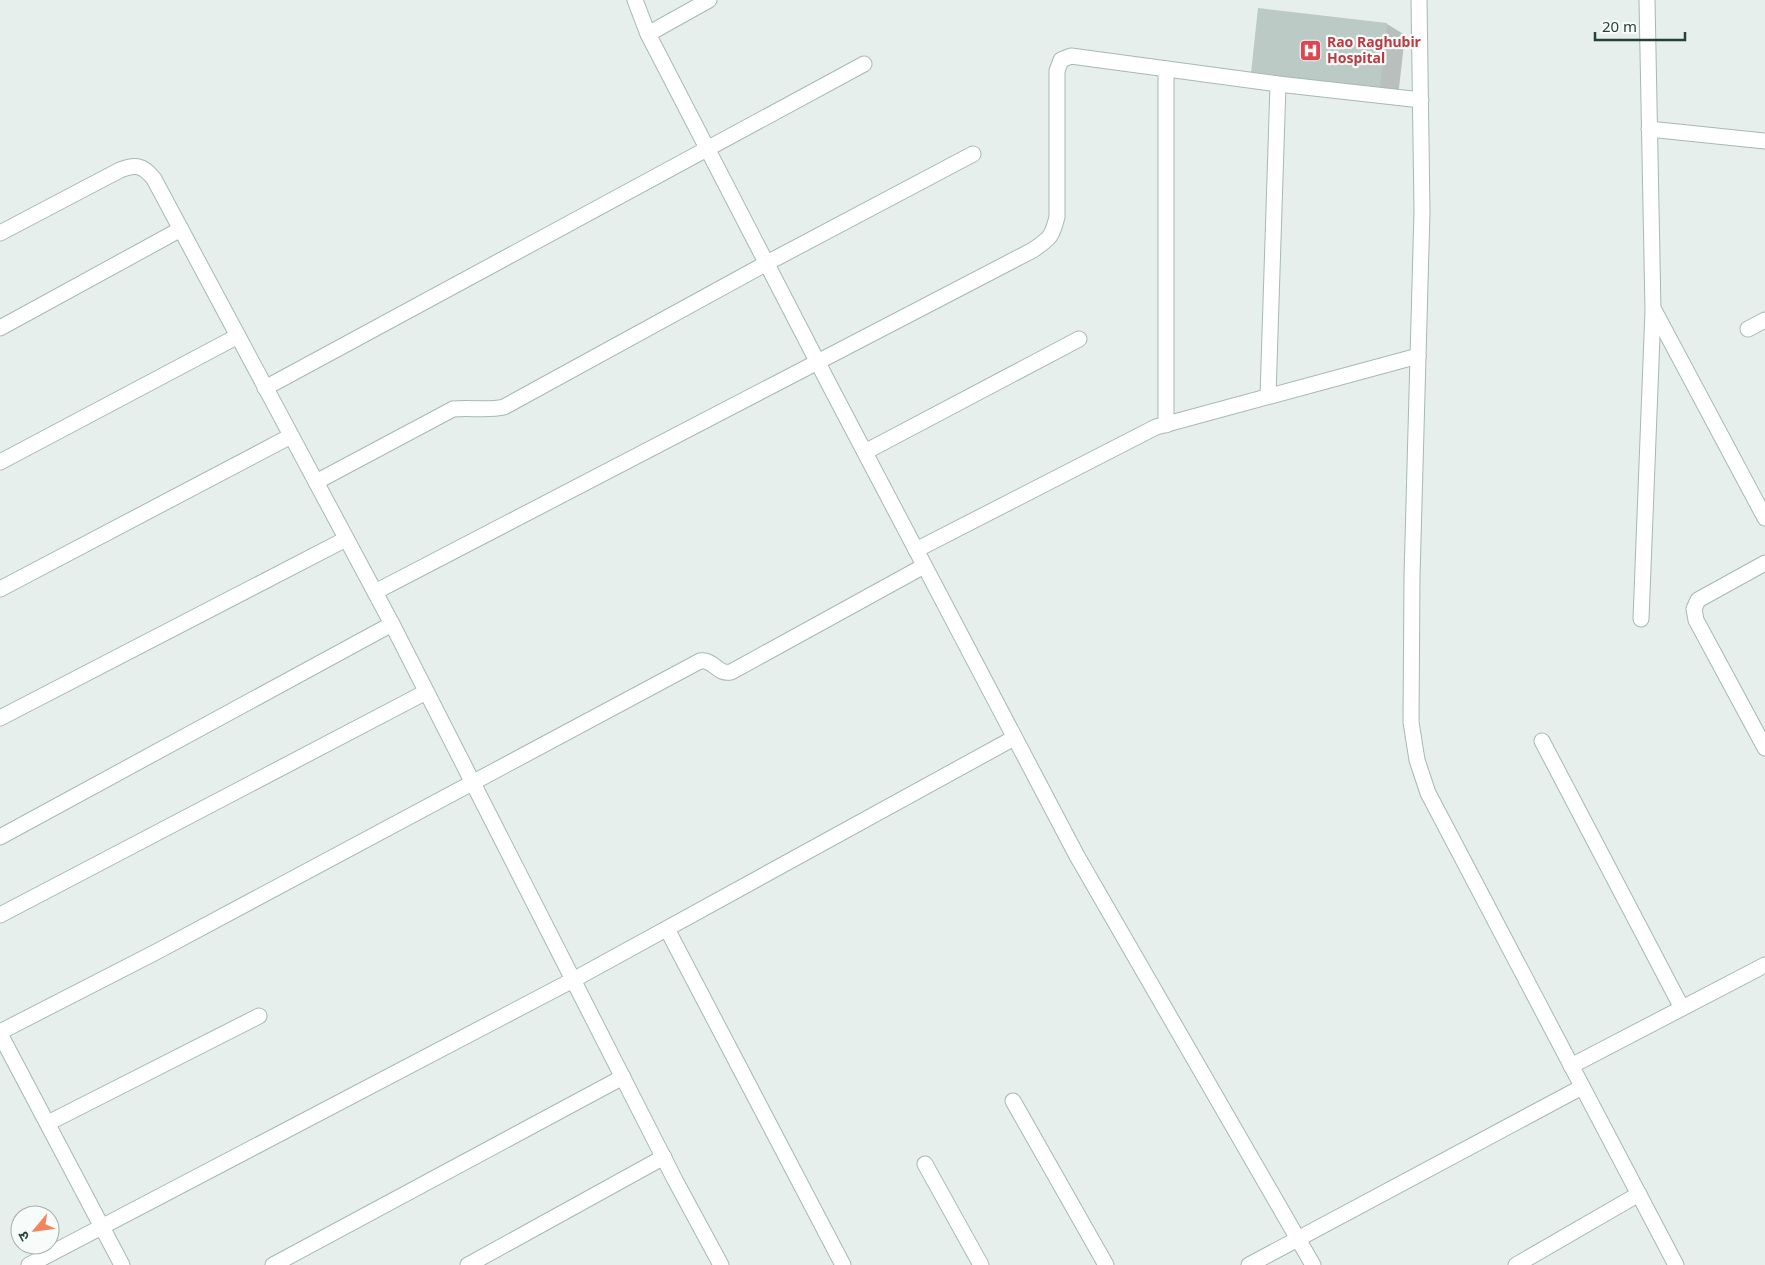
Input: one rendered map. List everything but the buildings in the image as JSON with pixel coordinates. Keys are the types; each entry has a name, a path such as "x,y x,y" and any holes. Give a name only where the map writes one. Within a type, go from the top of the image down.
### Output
{"street":[{"path":"635,0 648,34 1077,856 1313,1265"},
{"path":"648,34 709,0"},
{"path":"1420,0 1422,211 1412,576 1411,712 1417,760 1428,793 1676,1265"},
{"path":"1641,619 1653,310 1647,0"},
{"path":"375,592 819,364 1033,250 1052,234 1056,217 1057,71 1061,60 1071,56 1278,84 1421,100"},
{"path":"265,388 864,64"},
{"path":"1166,69 1166,425"},
{"path":"1268,396 1278,84"},
{"path":"1649,129 1765,141"},
{"path":"316,482 453,408 490,410 504,407 767,263 973,154"},
{"path":"0,233 133,165 146,170 154,179 392,624 719,1265"},
{"path":"0,328 181,229"},
{"path":"1653,310 1765,518"},
{"path":"1748,328 1765,320"},
{"path":"0,462 238,336"},
{"path":"865,452 1079,339"},
{"path":"916,550 1156,427 1418,356"},
{"path":"0,589 291,436"},
{"path":"0,718 346,539"},
{"path":"1765,563 1698,600 1694,609 1696,620 1765,748"},
{"path":"122,1265 0,1033 156,952 700,661 705,660 711,663 720,672 725,674 731,672 924,566"},
{"path":"0,837 392,624"},
{"path":"0,916 426,692"},
{"path":"29,1265 573,980 1014,738"},
{"path":"1542,741 1682,1008"},
{"path":"667,929 843,1265"},
{"path":"1571,1066 1764,967"},
{"path":"48,1123 259,1016"},
{"path":"273,1265 623,1077"},
{"path":"1249,1265 1582,1087"},
{"path":"1013,1100 1106,1265"},
{"path":"468,1265 664,1157"},
{"path":"925,1164 981,1265"},
{"path":"1516,1265 1639,1194"}],"place":[{"name":"Rao Raghubir Hospital","path":"1311,50"}]}
